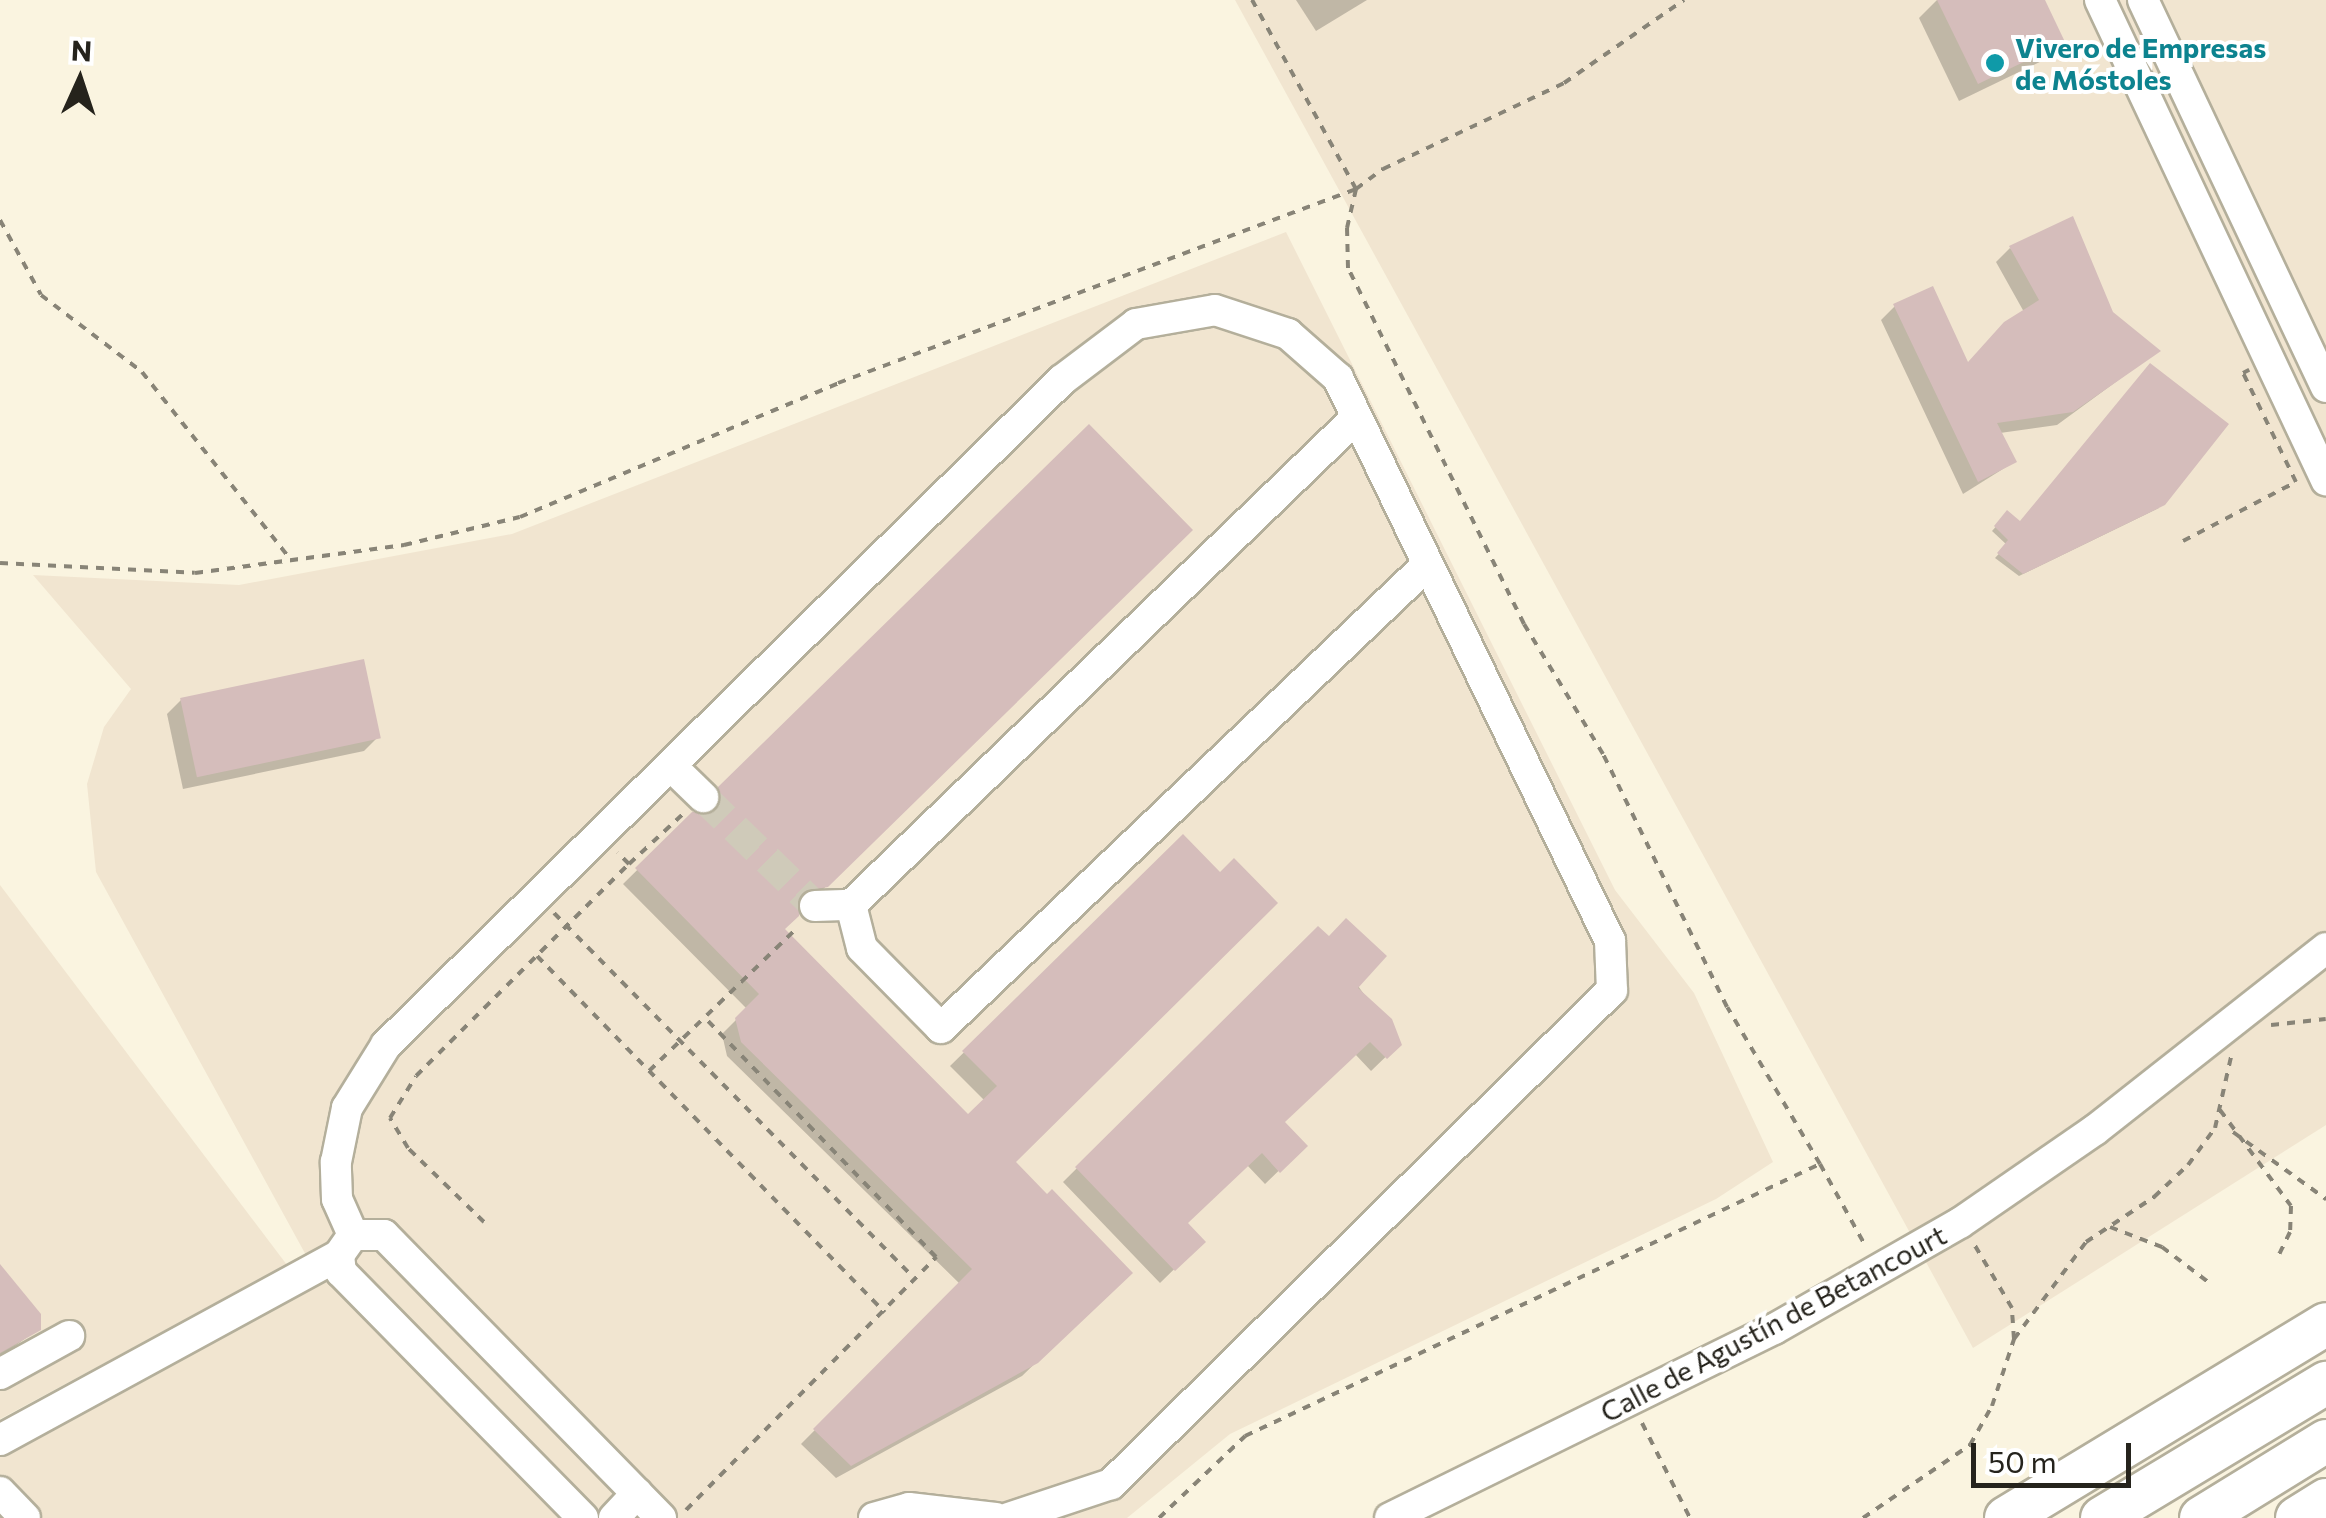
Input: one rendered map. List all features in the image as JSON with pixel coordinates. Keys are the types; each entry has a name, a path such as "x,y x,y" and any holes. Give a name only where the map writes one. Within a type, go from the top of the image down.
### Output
{"highway":[{"path":"2006,1518 2326,1324"},
{"path":"2102,1518 2326,1383"},
{"path":"2201,1518 2326,1442"},
{"path":"2296,1518 2326,1500"}],"street":[{"path":"2100,0 2326,480"},
{"path":"2143,0 2326,386"},
{"path":"583,1518 340,1272 346,1245 337,1200 336,1162 356,1088 386,1045 1062,380 1136,324 1214,310 1288,334 1338,378 1610,941 1612,990 1111,1484 1008,1518"},
{"path":"816,906 851,905 1355,420"},
{"path":"851,905 862,948 941,1028 1426,566"},
{"path":"670,766 703,797"},
{"name":"Calle de Agustín de Betancourt","path":"1390,1518 1631,1401 1960,1223 2095,1130 2326,948"},
{"path":"0,1440 346,1245 384,1234 661,1518"},
{"path":"0,1374 69,1336"},
{"path":"0,1492 26,1518"},
{"path":"614,1518 638,1493"},
{"path":"874,1518 909,1508 995,1518"}],"path":[{"path":"1252,0 1356,190 1346,228 1348,268 1524,624 1604,754 1728,1007 1867,1248"},
{"path":"0,562 195,573 404,545 520,517 838,384 1356,190 1382,169 1564,83 1684,0"},
{"path":"0,220 41,295 142,372 290,559"},
{"path":"2182,540 2296,482 2244,373 2269,361"},
{"path":"484,1222 408,1148 390,1118 416,1076 565,924 703,797"},
{"path":"608,842 628,864"},
{"path":"544,904 916,1280"},
{"path":"649,1070 794,931"},
{"path":"537,956 886,1312"},
{"path":"678,1518 936,1258 704,1016"},
{"path":"2267,1025 2326,1020"},
{"path":"1863,1518 1970,1445 2014,1339 2042,1293 2086,1242 2188,1165 2220,1110 2231,1056"},
{"path":"2220,1110 2292,1206 2290,1232 2278,1257"},
{"path":"2233,1132 2326,1199"},
{"path":"1158,1518 1245,1436 1820,1164"},
{"path":"2110,1227 2162,1247 2211,1284"},
{"path":"1974,1243 2012,1308 2014,1339"},
{"path":"1631,1401 1690,1518"}],"shaded area":[{"path":"1235,0 2326,0 2326,1125 1973,1348"},
{"path":"1286,232 1615,890 1694,993 1773,1162 1716,1199 1230,1434 1127,1518 0,1518 0,1424 307,1257 96,872 87,784 104,727 131,689 33,575 239,585 512,534"},
{"path":"0,885 287,1265 0,1419"}],"building":[{"name":"Vivero de Empresas de Móstoles","path":"1937,0 2045,0 2065,42 1978,84"},
{"path":"2073,216 2113,312 2161,351 2073,412 1997,423 2017,462 1978,482 1893,304 1933,286 1968,362 2004,322 2039,300 2009,246"},
{"path":"2150,363 2229,424 2165,505 2023,574 1997,553 2008,540 1994,526 2007,510 2020,521"},
{"path":"1089,424 1193,530 828,887 804,891 799,916 785,929 968,1114 997,1086 962,1051 1183,834 1220,872 1234,858 1278,903 1016,1162 1047,1194 1052,1189 1133,1273 1038,1363 851,1466 813,1429 972,1269 741,1042 735,1018 759,994 635,868 692,812 716,811 718,787"},
{"path":"364,659 381,738 197,777 180,698"},
{"path":"1346,918 1387,956 1358,988 1392,1019 1402,1045 1387,1059 1370,1042 1285,1122 1308,1146 1280,1173 1262,1153 1188,1223 1206,1242 1175,1271 1075,1167 1318,926 1329,936"},
{"path":"0,1264 41,1314 41,1330 0,1353"}],"tunnel":[{"path":"703,797 815,906"}],"place":[{"name":"Vivero de Empresas de Móstoles","path":"1995,63"}]}
